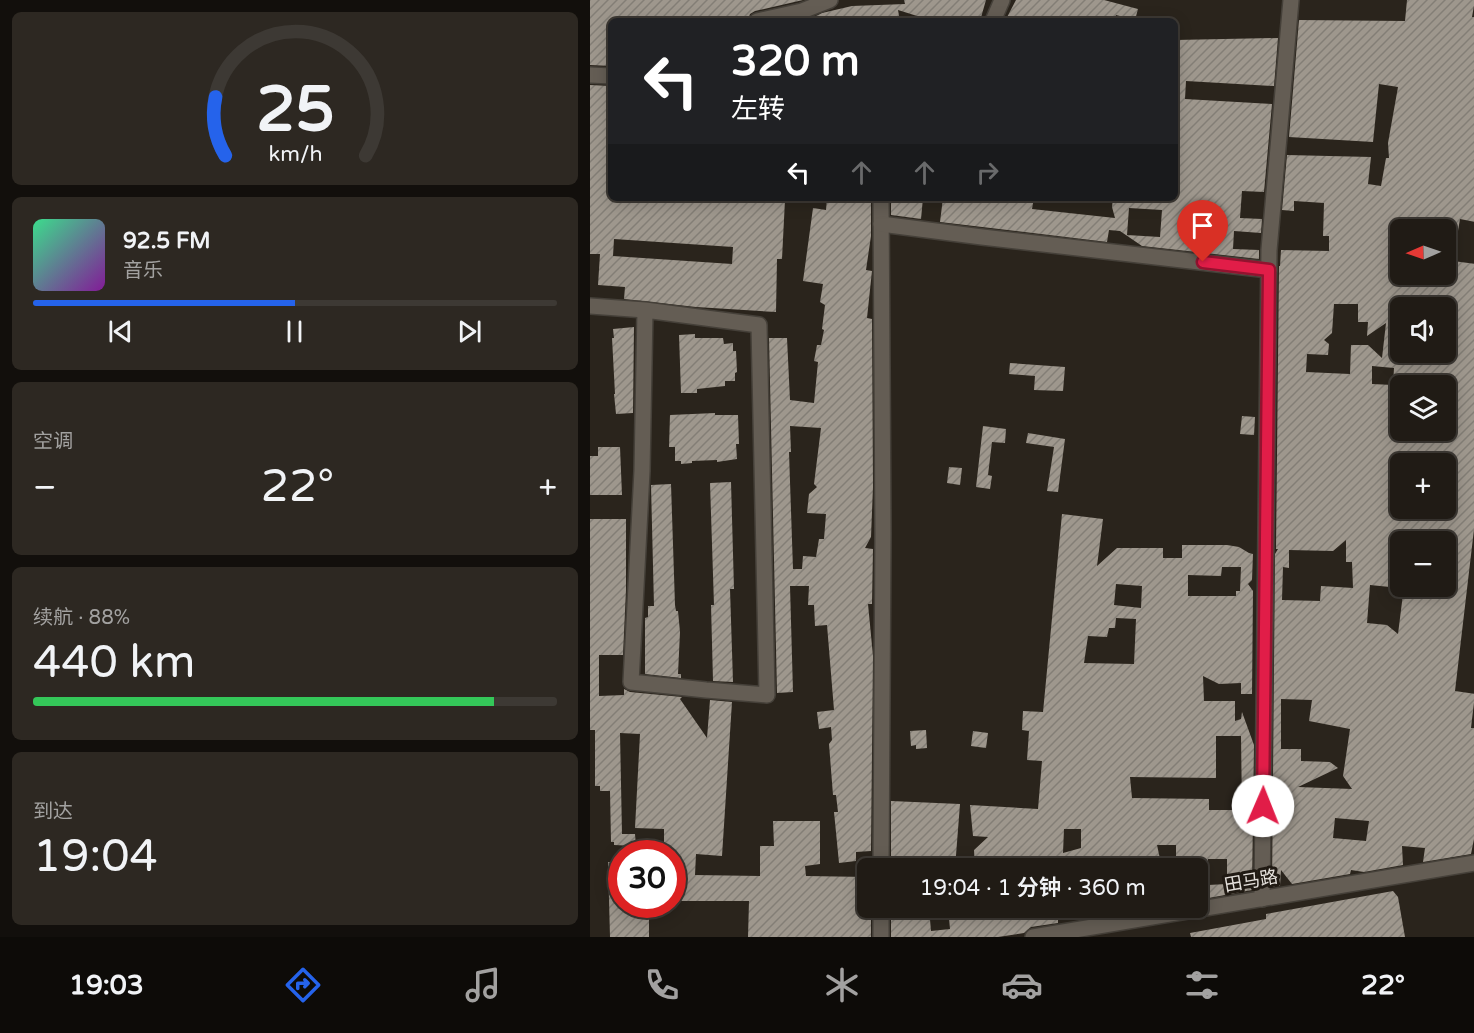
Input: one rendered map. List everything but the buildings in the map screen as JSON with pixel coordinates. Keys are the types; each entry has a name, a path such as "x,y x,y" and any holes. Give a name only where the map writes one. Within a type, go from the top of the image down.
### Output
{"street":[{"path":"770,18 802,11 830,0"},
{"path":"994,18 1002,0"},
{"path":"1262,899 1269,270 1291,0"},
{"path":"590,75 608,76"},
{"path":"881,201 883,545 881,858"},
{"path":"881,224 1269,270"},
{"path":"590,306 645,310 759,325 767,694 630,682 642,471 645,310"},
{"name":"田马路","path":"1033,937 1475,863"},
{"path":"881,918 881,937"}],"route":[{"path":"1203,262 1269,270 1263,806"}]}
